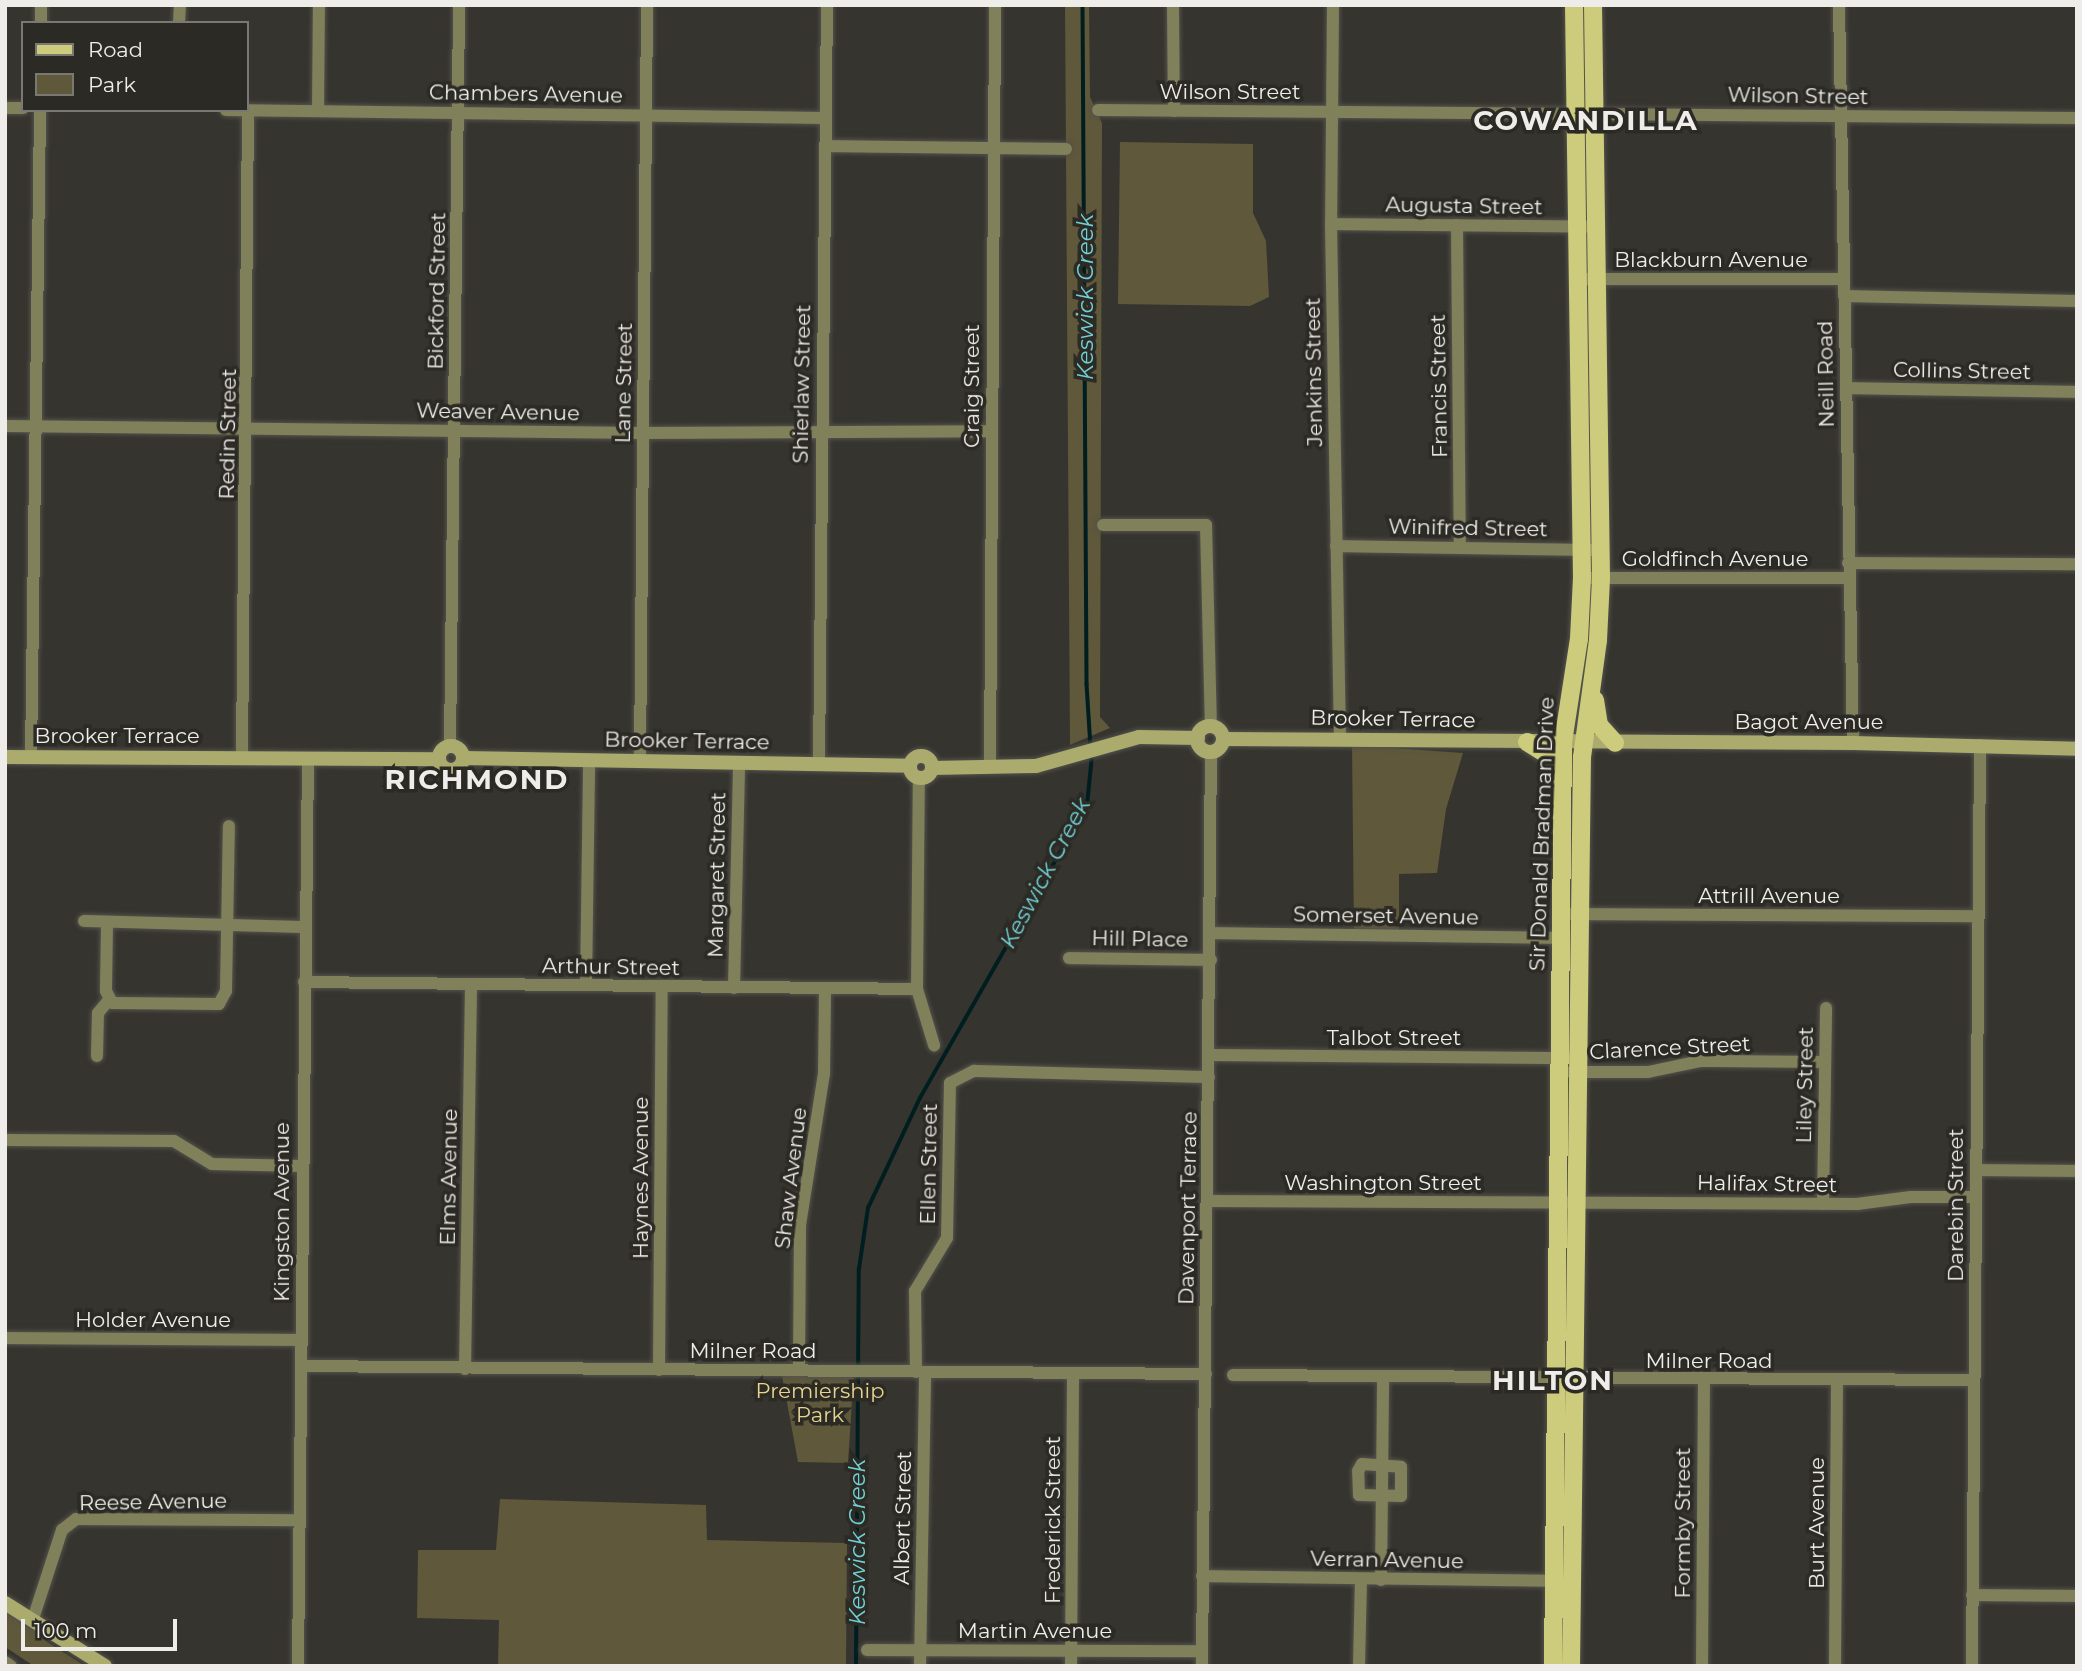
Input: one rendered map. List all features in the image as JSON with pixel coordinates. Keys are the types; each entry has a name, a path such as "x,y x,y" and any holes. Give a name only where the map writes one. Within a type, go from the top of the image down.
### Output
{"main road":[{"name":"Sir Donald Bradman Drive","path":"1574,5 1575,113 1587,227"},
{"name":"Sir Donald Bradman Drive","path":"1565,1379 1577,1201 1560,914 1563,742 1578,639 1582,578 1587,227 1594,114 1593,5"},
{"name":"Sir Donald Bradman Drive","path":"1571,1666 1564,1581 1565,1379 1558,1203 1581,915 1583,743 1594,683 1601,578 1587,279"},
{"path":"1594,683 1599,725 1615,743"},
{"path":"1527,742 1552,759 1563,800"},
{"name":"Sir Donald Bradman Drive","path":"1553,1666 1564,1581"}],"street":[{"path":"318,111 319,5"},
{"name":"Bickford Street","path":"450,746 459,5"},
{"name":"Lane Street","path":"640,761 647,5"},
{"name":"Shierlaw Street","path":"818,764 827,5"},
{"name":"Craig Street","path":"990,767 995,5"},
{"path":"1173,5 1174,111"},
{"name":"Jenkins Street","path":"1333,5 1331,224 1340,739"},
{"name":"Neill Road","path":"1839,5 1853,743"},
{"name":"Wilson Street","path":"1098,110 2077,118"},
{"name":"Chambers Avenue","path":"248,111 826,118"},
{"name":"Redin Street","path":"242,758 248,427 248,111"},
{"path":"31,757 40,112"},
{"path":"825,145 1066,149"},
{"name":"Augusta Street","path":"1331,224 1587,227"},
{"name":"Francis Street","path":"1457,225 1460,546"},
{"name":"Blackburn Avenue","path":"1587,279 1843,279"},
{"path":"1843,296 2077,301"},
{"name":"Collins Street","path":"1847,388 2077,392"},
{"name":"Weaver Avenue","path":"5,426 642,433 991,431"},
{"path":"1103,525 1206,525 1211,726"},
{"name":"Winifred Street","path":"1336,546 1600,550"},
{"path":"1848,563 2077,564"},
{"name":"Goldfinch Avenue","path":"1582,578 1849,578"},
{"path":"1211,726 1220,730 1223,739 1212,751 1201,748 1198,738 1200,731 1211,726"},
{"path":"919,778 932,768 1036,766 1081,757 1139,737 1198,738"},
{"name":"Brooker Terrace","path":"1223,739 1563,742"},
{"name":"Bagot Avenue","path":"1563,742 1853,743 2055,746 2077,749"},
{"name":"Bagot Avenue","path":"2055,746 2077,742"},
{"name":"Darebin Street","path":"1972,1666 1980,745"},
{"path":"439,759 450,746 463,758"},
{"name":"Davenport Terrace","path":"1202,1666 1212,751"},
{"name":"Brooker Terrace","path":"5,757 439,759 450,770 458,768 463,758 910,766 920,756 927,758 932,768"},
{"name":"Kingston Avenue","path":"298,1666 308,759"},
{"path":"586,985 589,761"},
{"name":"Margaret Street","path":"734,988 739,763"},
{"path":"910,766 919,778 917,989 934,1045"},
{"path":"109,1000 117,1005 219,1004 226,991 229,826"},
{"name":"Attrill Avenue","path":"1560,914 1978,916"},
{"path":"84,921 107,925 305,927"},
{"path":"96,1056 98,1013 109,1000 107,925"},
{"name":"Somerset Avenue","path":"1210,933 1561,938"},
{"name":"Hill Place","path":"1069,958 1210,960"},
{"name":"Arthur Street","path":"304,982 825,991 917,989"},
{"name":"Elms Avenue","path":"465,1369 471,985"},
{"name":"Haynes Avenue","path":"659,1370 662,987"},
{"name":"Shaw Avenue","path":"799,1370 800,1225 824,1074 825,991"},
{"name":"Liley Street","path":"1823,1204 1826,1008"},
{"name":"Talbot Street","path":"1209,1055 1569,1065"},
{"name":"Clarence Street","path":"1569,1065 1648,1072 1700,1061 1825,1062"},
{"name":"Ellen Street","path":"920,1372 915,1291 947,1238 950,1083 974,1071 1209,1077"},
{"path":"5,1140 174,1140 212,1164 302,1166"},
{"path":"1976,1170 2077,1171"},
{"name":"Halifax Street","path":"1558,1203 1823,1204 1976,1197"},
{"name":"Washington Street","path":"1208,1201 1558,1203"},
{"name":"Holder Avenue","path":"5,1338 301,1340"},
{"name":"Milner Road","path":"301,1366 1206,1374"},
{"name":"Albert Street","path":"920,1372 920,1666"},
{"name":"Frederick Street","path":"1071,1666 1073,1374"},
{"name":"Milner Road","path":"1233,1375 1974,1380"},
{"path":"1381,1580 1383,1376"},
{"name":"Formby Street","path":"1702,1666 1704,1380"},
{"name":"Burt Avenue","path":"1835,1666 1838,1380"},
{"path":"1383,1463 1401,1467 1403,1491 1397,1498 1382,1497 1359,1495 1358,1471 1362,1464 1383,1463"},
{"name":"Reese Avenue","path":"33,1619 62,1530 76,1519 299,1520"},
{"name":"Verran Avenue","path":"1202,1576 1361,1581 1564,1581"},
{"path":"1359,1666 1361,1581"},
{"path":"1972,1595 2077,1596"},
{"path":"5,1603 105,1666"},
{"name":"Martin Avenue","path":"867,1650 1202,1651"},
{"path":"5,1662 11,1666"}],"green space":[{"path":"1065,5 1089,5 1090,97 1102,123 1100,717 1110,728 1070,745"},
{"path":"1120,142 1253,144 1253,213 1266,241 1269,297 1250,306 1118,304"},
{"path":"1352,745 1463,753 1446,809 1437,873 1399,874 1399,936 1354,935"},
{"name":"Premiership Park","path":"781,1370 854,1371 848,1463 798,1462"},
{"path":"500,1499 706,1505 707,1540 847,1543 846,1666 498,1666 499,1620 417,1618 418,1550 496,1550"},
{"path":"5,1611 37,1630 41,1638 85,1666 34,1666 5,1647"}],"waterway":[{"name":"Keswick Creek","path":"1083,5 1087,684 1091,748"},
{"name":"Keswick Creek","path":"856,1666 859,1269 868,1208 920,1098 1087,805 1092,756"}],"district":[{"name":"COWANDILLA","path":"1586,120"},
{"name":"RICHMOND","path":"477,779"},
{"name":"HILTON","path":"1553,1380"}]}
